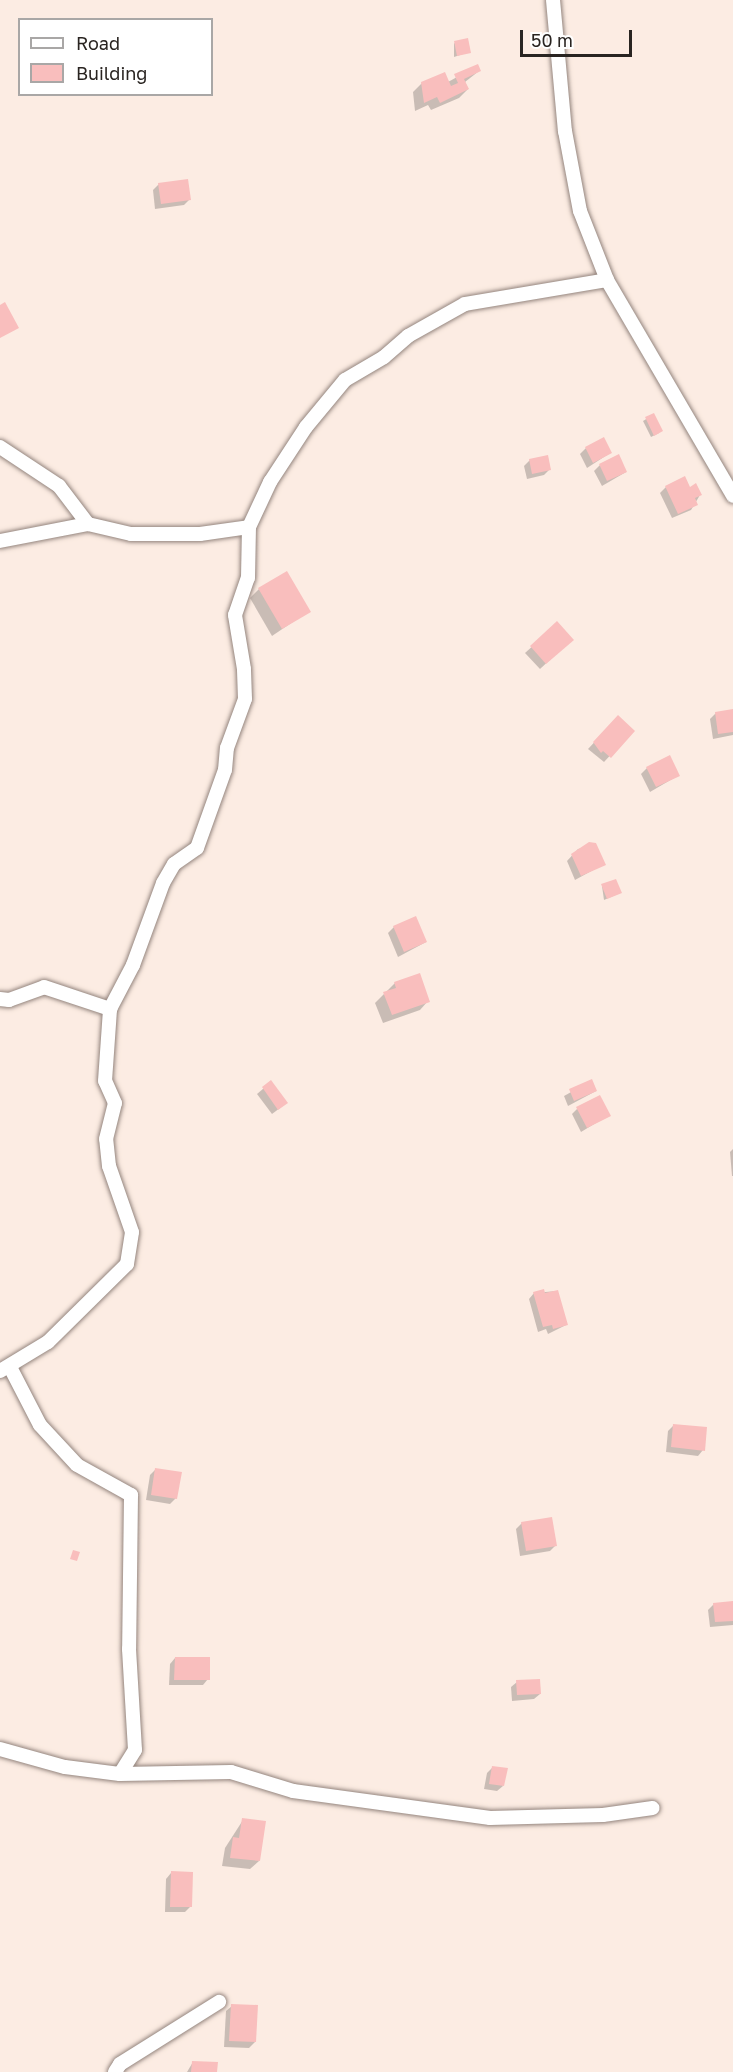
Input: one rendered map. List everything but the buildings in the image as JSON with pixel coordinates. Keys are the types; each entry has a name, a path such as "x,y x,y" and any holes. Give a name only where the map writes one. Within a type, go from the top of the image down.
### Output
{"street":[{"path":"553,0 565,131 580,211 607,280 733,496"},
{"path":"120,1774 135,1750 129,1649 131,1495 78,1466 40,1425 5,1369 48,1342 127,1264 132,1232 109,1166 106,1139 115,1103 105,1081 110,1010 133,965 163,883 174,864 197,848 225,771 227,748 245,699 244,669 235,615 248,578 249,527 270,482 306,427 345,380 384,357 408,336 465,304 607,280"},
{"path":"0,447 59,486 88,524"},
{"path":"0,542 88,524 131,534 200,534 249,527"},
{"path":"0,999 9,1000 44,987 110,1010"},
{"path":"0,1749 65,1767 120,1774 231,1772 293,1791 490,1818 603,1815 653,1808"},
{"path":"115,2072 120,2064 219,2002"}]}
